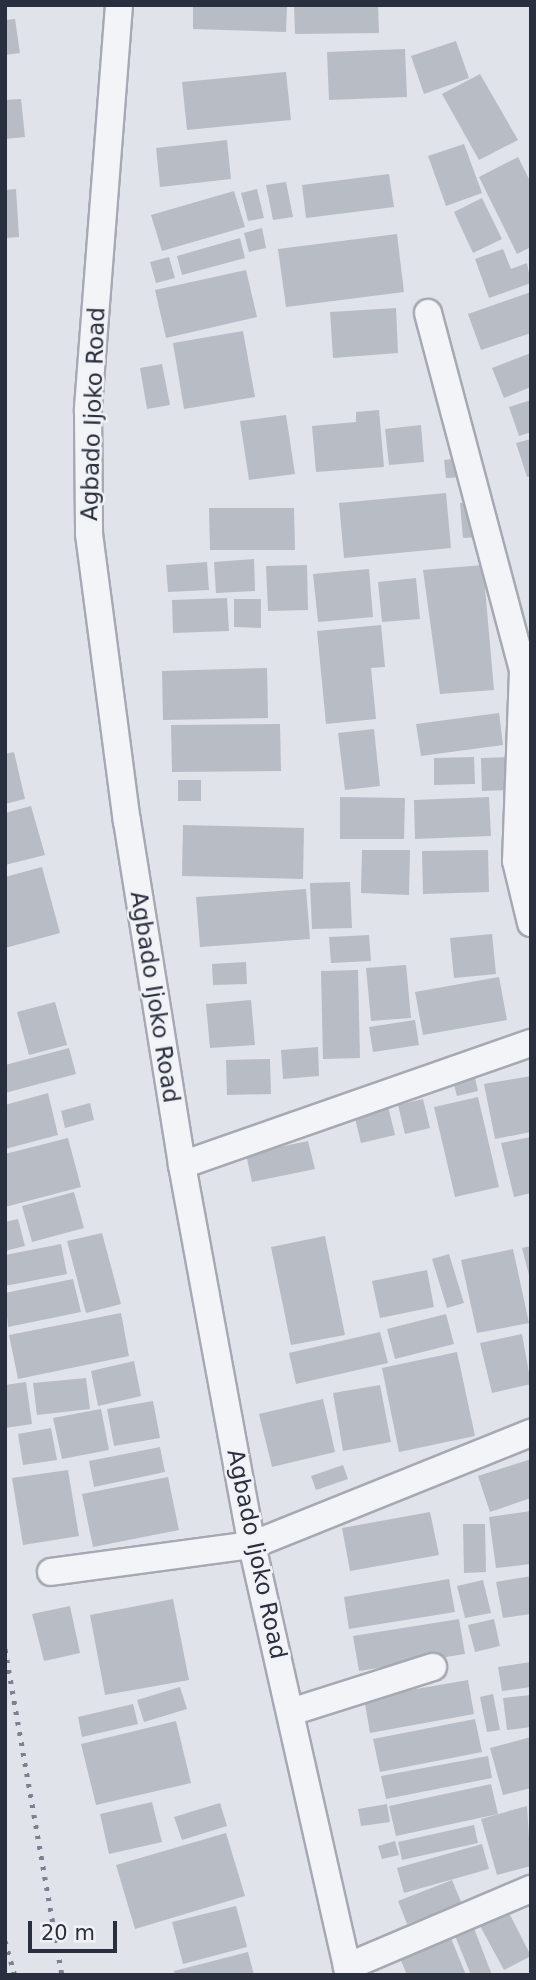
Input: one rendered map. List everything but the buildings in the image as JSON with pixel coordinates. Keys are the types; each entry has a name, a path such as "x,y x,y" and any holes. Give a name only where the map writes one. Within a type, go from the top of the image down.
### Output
{"street":[{"name":"Agbado Ijoko Road","path":"119,5 88,411 89,534 127,821 182,1165 252,1545 348,1971"},
{"path":"428,313 523,671 516,861 531,923"},
{"path":"182,1165 531,1043"},
{"path":"51,1572 252,1545 531,1433"},
{"path":"291,1712 433,1667"},
{"path":"348,1971 531,1889"}],"railway":[{"path":"5,1649 62,1975"},
{"path":"5,1941 15,1975"}]}
